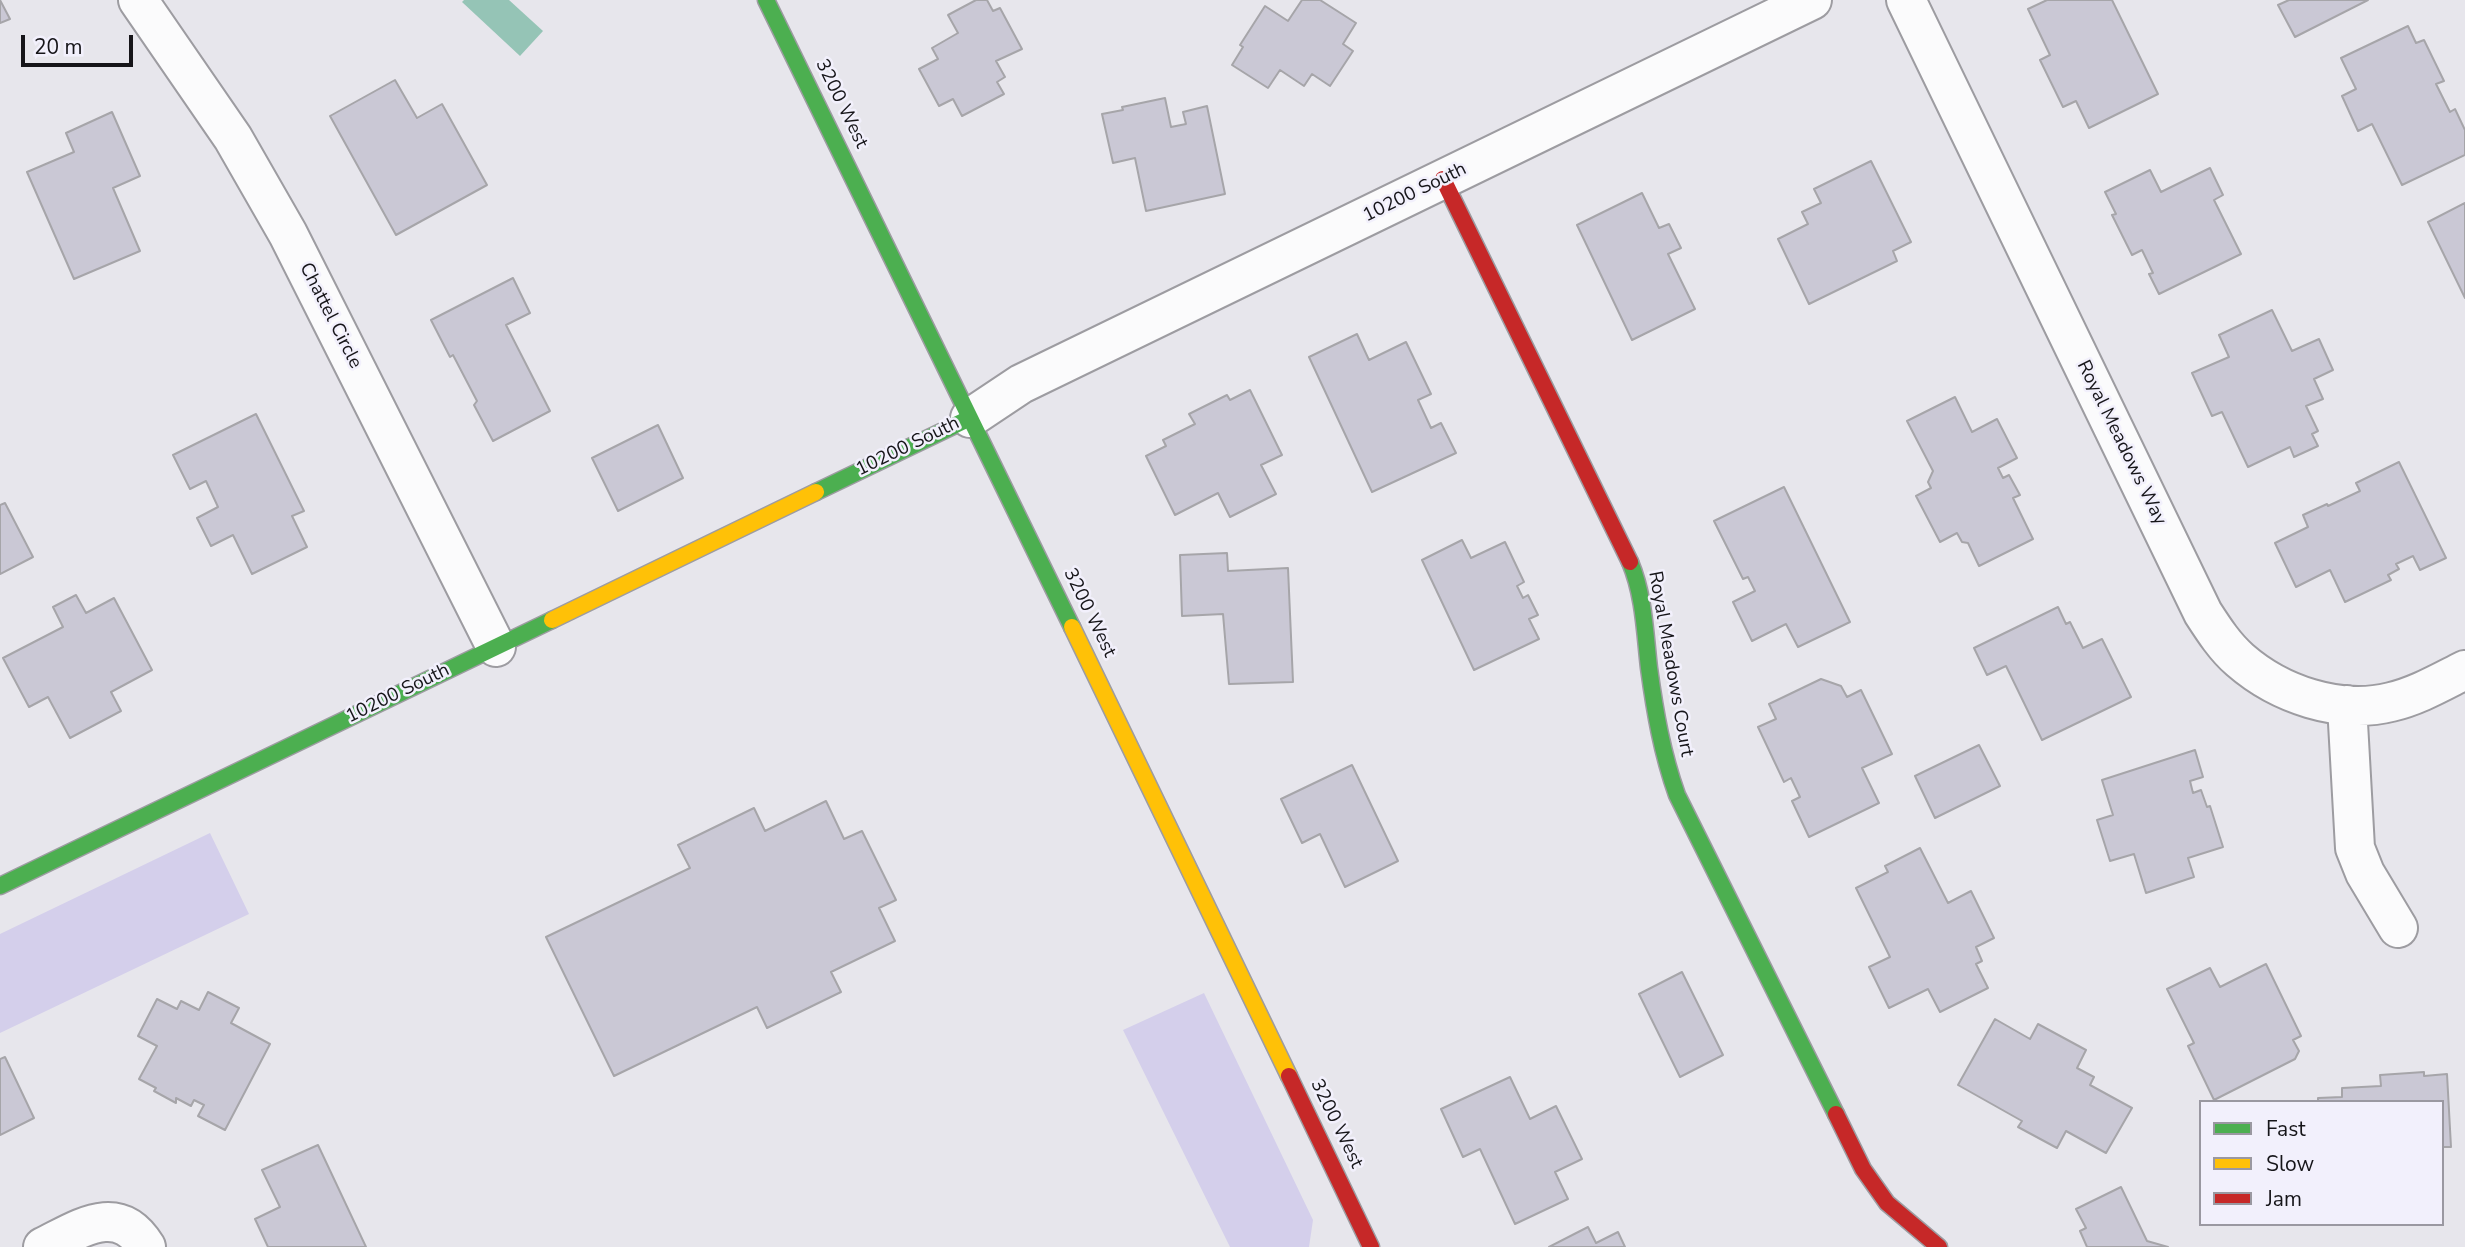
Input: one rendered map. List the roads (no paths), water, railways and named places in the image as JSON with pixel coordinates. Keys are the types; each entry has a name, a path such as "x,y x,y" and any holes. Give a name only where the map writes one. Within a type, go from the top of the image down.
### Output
{"street":[{"name":"Chattel Circle","path":"138,0 233,138 288,234 496,647"},
{"name":"3200 West","path":"766,0 1371,1247"},
{"name":"10200 South","path":"0,886 970,418 1021,384 1812,0"},
{"name":"Royal Meadows Way","path":"1906,0 2203,613 2219,638 2239,659 2262,677 2317,701 2347,705 2388,703 2408,697 2465,670"},
{"name":"Royal Meadows Court","path":"1443,179 1636,576 1642,603 1658,735 1665,766 1677,795 1863,1169 1887,1203 1939,1247"},
{"path":"2347,705 2355,848 2365,873 2398,928"},
{"path":"43,1247 89,1225 104,1221 134,1235"}]}
